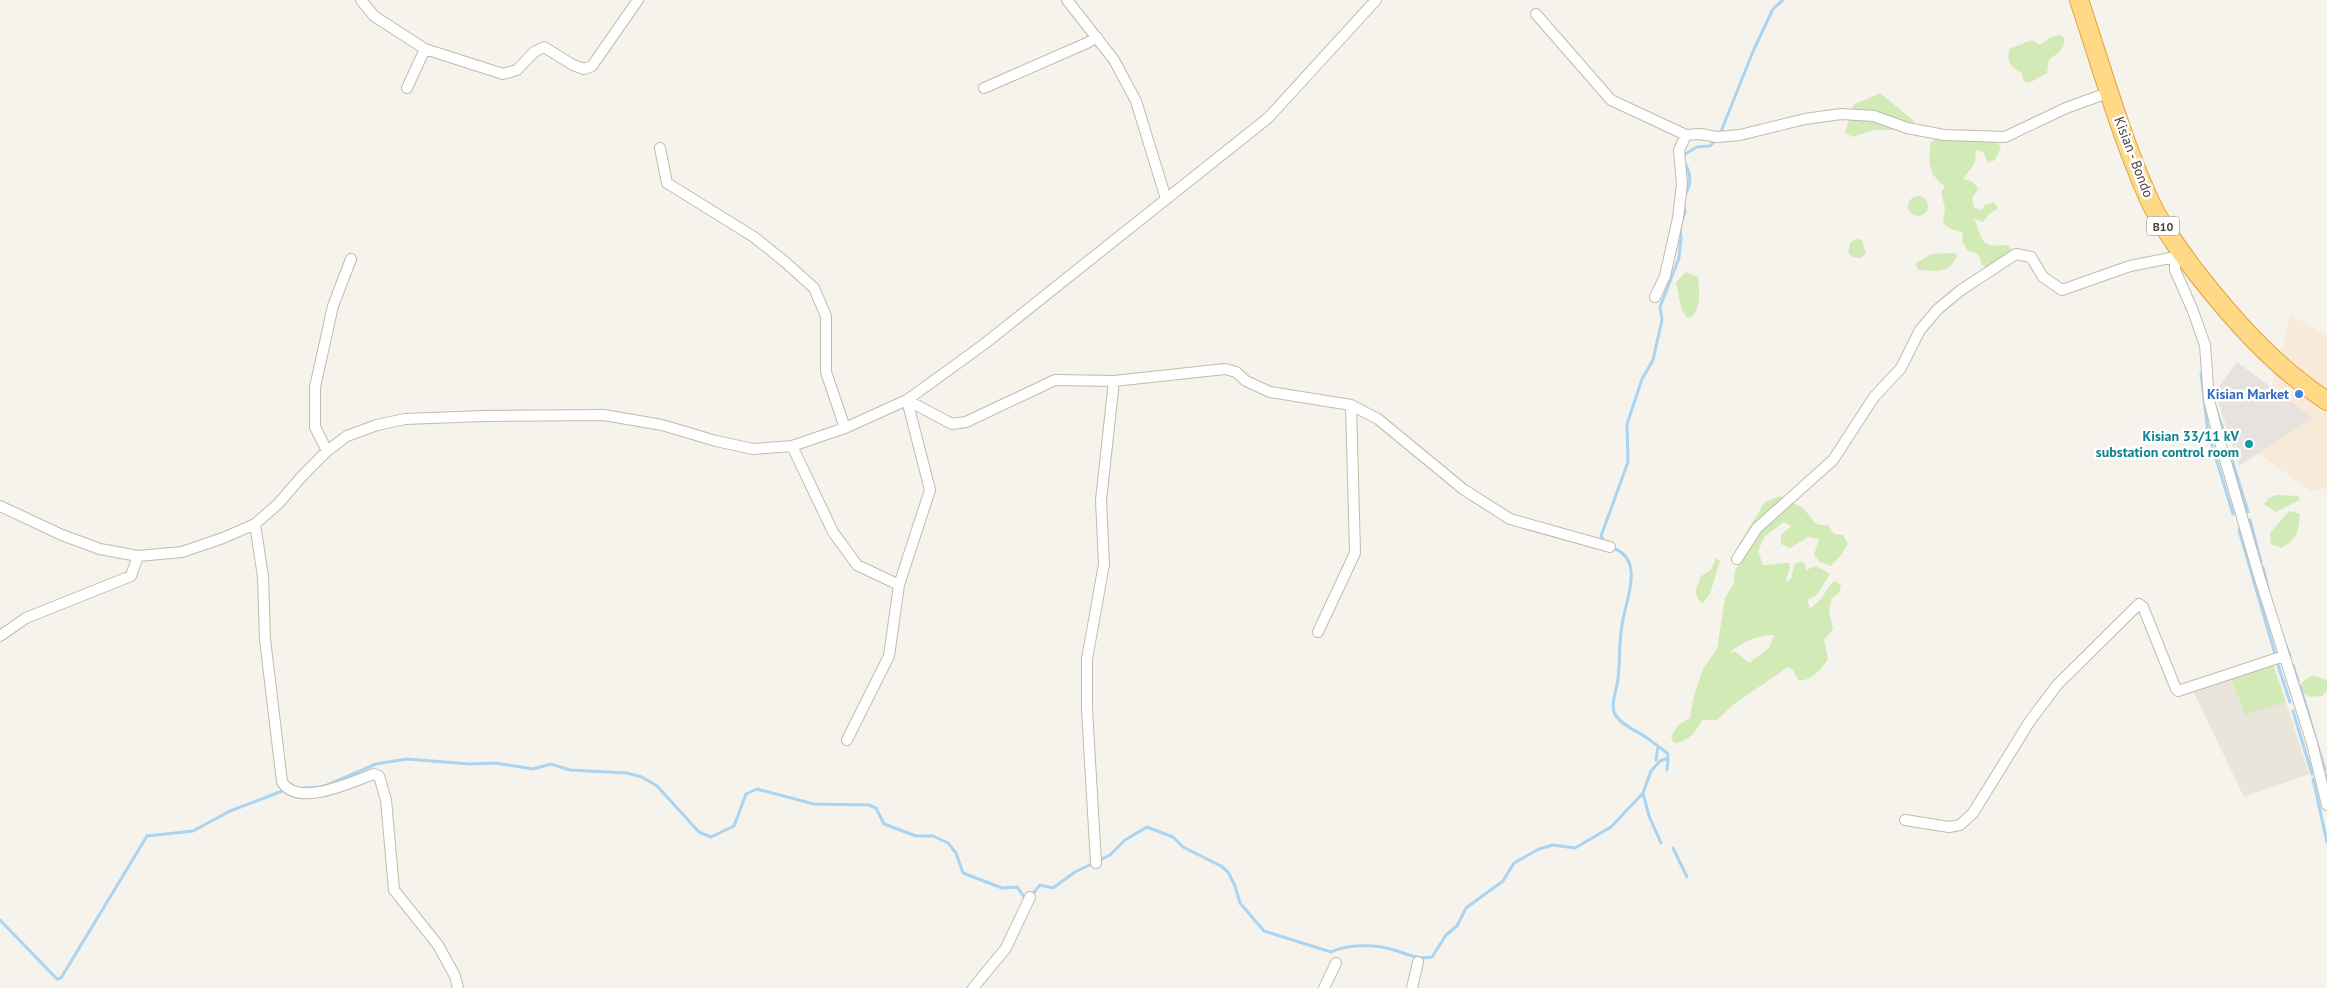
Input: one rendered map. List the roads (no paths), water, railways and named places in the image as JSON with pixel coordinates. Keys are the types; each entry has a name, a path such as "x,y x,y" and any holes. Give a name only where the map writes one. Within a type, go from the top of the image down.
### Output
{"highway":[{"name":"Kisian - Bondo","path":"2079,0 2148,198 2175,251 2246,332 2278,363 2327,401"}],"street":[{"path":"361,0 374,16 425,49 504,74 517,70 534,52 544,47 573,65 584,69 592,66 638,0"},
{"path":"1067,0 1114,60 1136,101 1166,199"},
{"path":"0,506 62,535 100,549 138,556 182,552 223,538 255,524 278,504 327,451 347,436 376,425 405,419 483,416 604,416 662,425 716,441 753,449 792,446 845,428 907,400 983,345 1268,118 1376,0"},
{"path":"1536,14 1611,100 1686,135 1700,134 1718,138 1740,135 1805,119 1841,114 1874,116 1907,128 1944,135 2006,137 2066,108 2110,92"},
{"path":"984,88 1087,44 1097,37"},
{"path":"407,88 425,49"},
{"path":"1655,297 1665,276 1678,218 1682,184 1679,150 1686,135"},
{"path":"660,148 667,183 754,237 814,288 826,316 826,372 845,428"},
{"path":"1737,559 1757,528 1834,460 1874,397 1901,368 1920,330 1938,309 1988,272 2016,254 2024,255 2031,257 2043,277 2062,290 2175,251 2175,270 2205,345 2209,400 2213,418 2312,743 2327,805"},
{"path":"327,451 315,428 315,387 332,306 351,259"},
{"path":"907,400 952,424 966,422 1055,380 1114,381 1225,369 1236,372 1246,381 1270,392 1351,405 1378,419 1463,489 1510,519 1610,547"},
{"path":"1096,863 1087,710 1087,659 1104,564 1101,500 1114,381"},
{"path":"847,740 888,656 899,585 930,490 907,400"},
{"path":"1318,632 1354,553 1351,405"},
{"path":"792,446 833,532 857,564 899,585"},
{"path":"255,524 262,576 264,631 282,782 286,789 292,792 318,792 374,774 379,776 386,800 394,890 438,945 455,976 458,988"},
{"path":"0,636 26,618 131,576 138,556"},
{"path":"1905,820 1949,827 1960,824 1973,813 2030,721 2057,685 2139,604 2143,607 2178,691 2284,656"},
{"path":"973,988 1006,948 1030,897"},
{"path":"1412,988 1418,962"},
{"path":"1324,988 1336,963"}],"waterway":[{"path":"1720,134 1754,49 1773,9 1783,0"},
{"path":"1684,196 1690,182 1688,169 1683,160 1685,154 1697,147 1710,146 1717,139"},
{"path":"1682,220 1685,213 1684,204"},
{"path":"1604,541 1601,536 1628,462 1627,424 1642,379 1653,360 1662,320 1660,307 1679,258 1680,226"},
{"path":"2201,373 2208,432 2233,514"},
{"path":"2216,409 2225,435"},
{"path":"2229,450 2248,512"},
{"path":"2250,520 2261,562"},
{"path":"2239,530 2275,654"},
{"path":"304,788 323,787 376,764 407,759 469,764 495,763 533,769 551,764 570,770 627,773 642,777 657,786 699,832 711,837 734,826 746,794 757,789 814,804 869,805 876,808 884,824 916,836 933,836 948,843 956,853 963,873 1002,888 1017,887 1025,898 1030,897 1040,885 1053,888 1075,872 1110,855 1125,840 1147,827 1173,837 1183,847 1221,866 1228,872 1240,903 1264,931 1331,952 1345,947 1370,946 1387,948 1427,958 1432,957 1446,935 1457,926 1466,908 1503,881 1514,863 1539,849 1553,845 1575,848 1611,827 1643,793 1651,771 1660,761 1668,758 1668,754 1623,723 1614,712 1613,703 1618,679 1621,632 1631,582 1631,571 1629,562 1623,554 1613,548"},
{"path":"2263,567 2269,593"},
{"path":"2286,645 2290,656"},
{"path":"2277,662 2290,702"},
{"path":"2293,665 2298,681"},
{"path":"2300,686 2325,770"},
{"path":"2293,711 2312,774"},
{"path":"1656,760 1658,747"},
{"path":"1667,770 1668,758"},
{"path":"2326,775 2327,781"},
{"path":"2313,779 2327,842"},
{"path":"0,920 57,979 61,978 147,836 193,831 230,811 285,790"},
{"path":"1643,793 1649,816 1661,843"},
{"path":"1673,848 1687,877"}],"place":[{"name":"Kisian Market","path":"2299,394"},
{"name":"Kisian 33/11 kV substation control room","path":"2249,444"}]}
